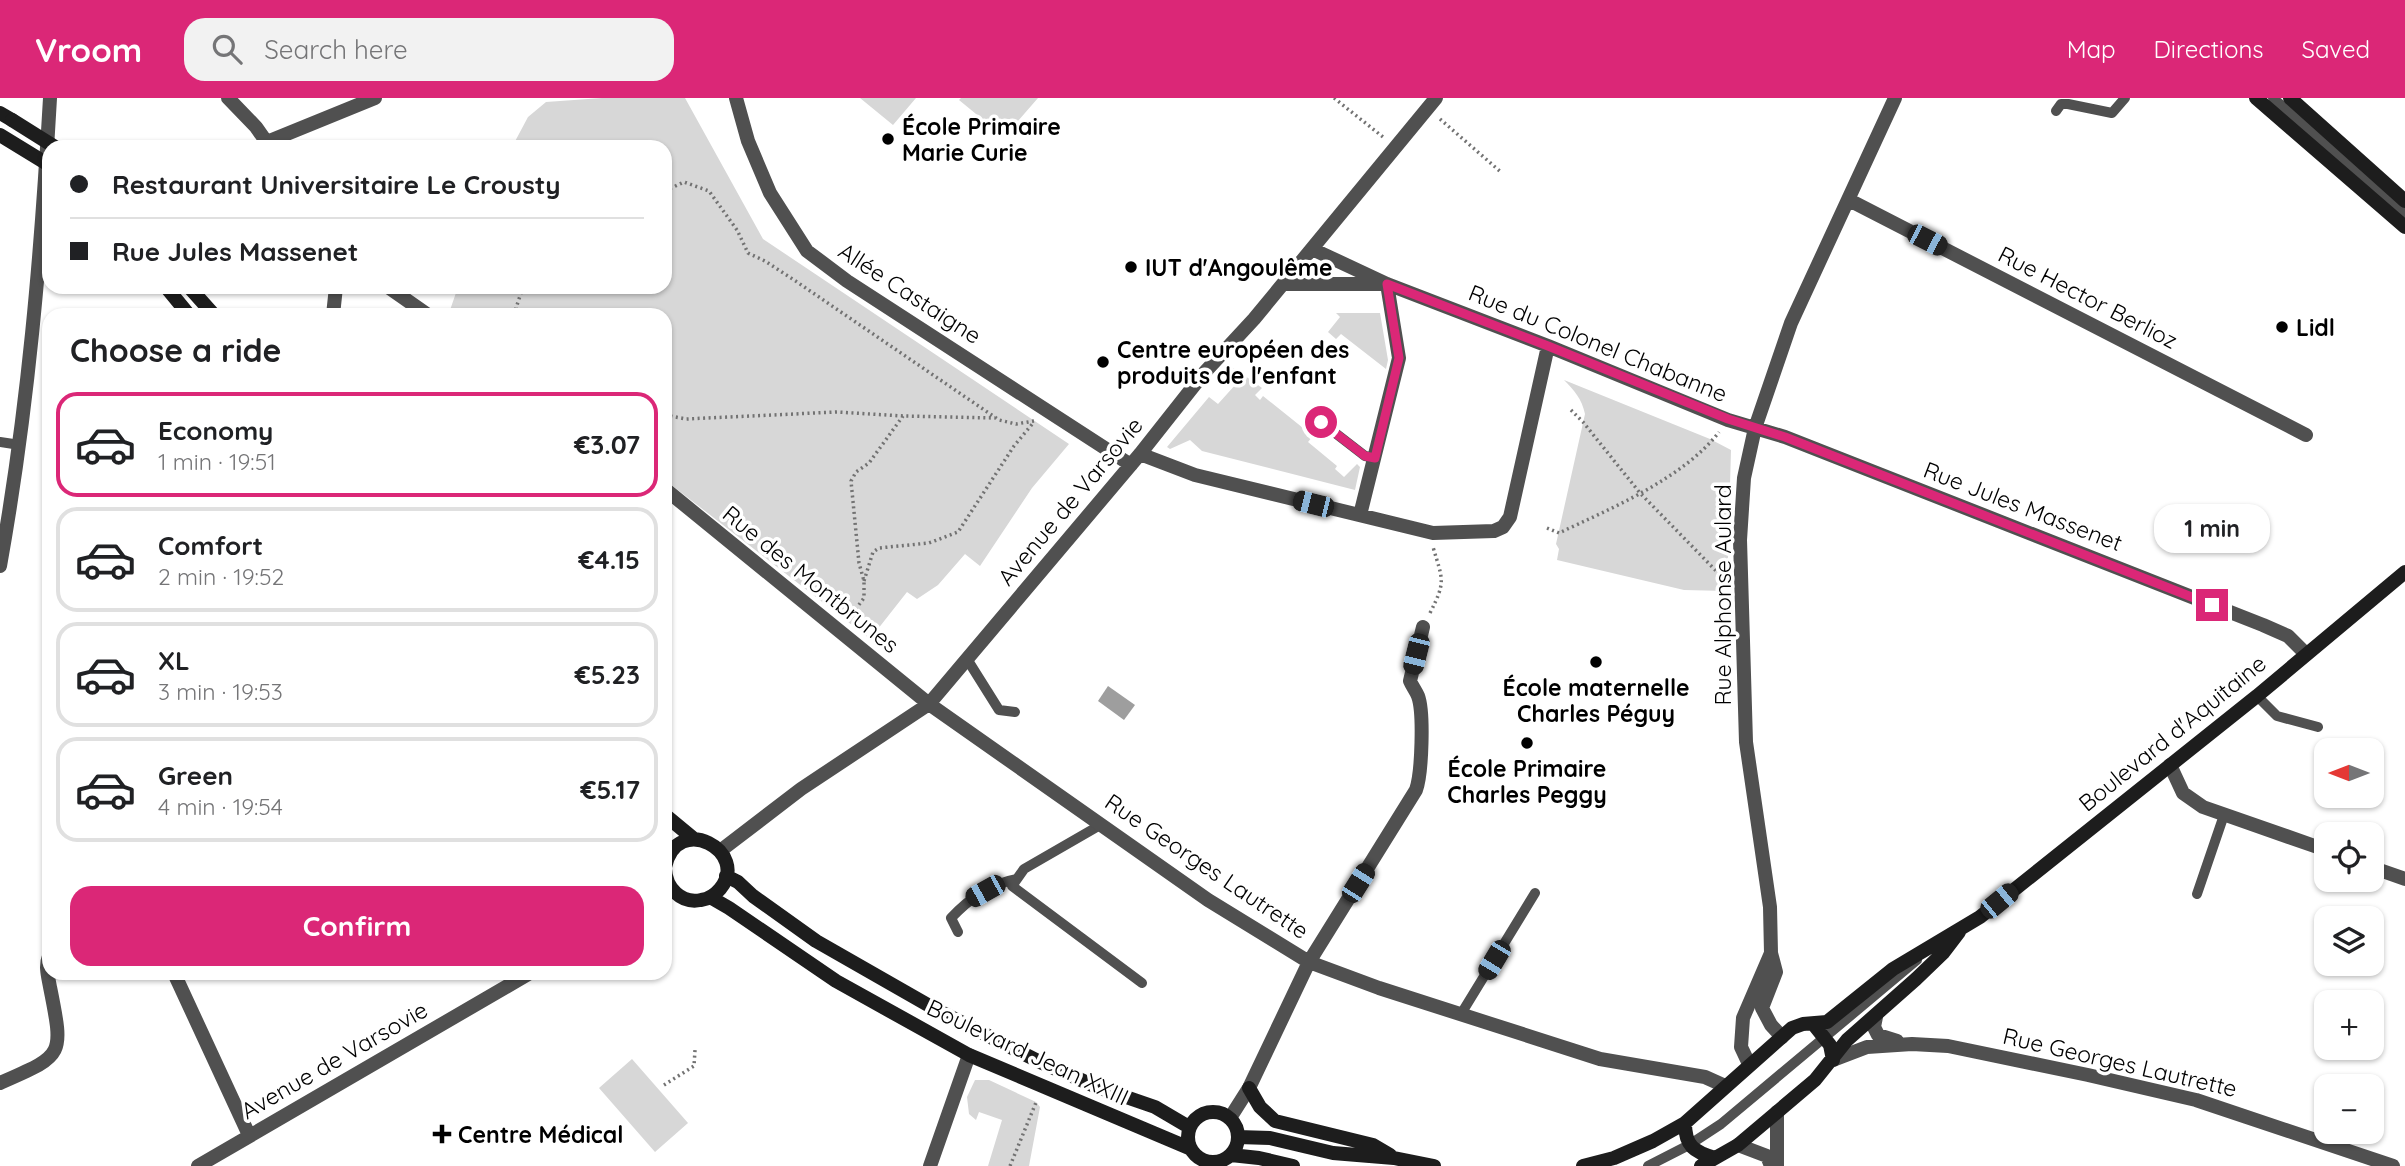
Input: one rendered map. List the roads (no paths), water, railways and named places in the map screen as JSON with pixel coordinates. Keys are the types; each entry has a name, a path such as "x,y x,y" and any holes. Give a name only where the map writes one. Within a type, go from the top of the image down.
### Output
{"main road":[{"path":"2256,98 2405,227"},
{"path":"2290,98 2403,194"},
{"path":"6,116 44,140"},
{"path":"0,135 42,161"},
{"path":"172,294 183,308"},
{"path":"195,294 208,308"},
{"name":"Boulevard d'Aquitaine","path":"1685,1123 1792,1028 1826,1022 1893,968 1980,917 2257,696 2405,572"},
{"path":"672,822 694,839 713,845 720,851 727,868 723,885 710,898 701,901 682,898 672,890"},
{"path":"672,852 677,845 694,839"},
{"name":"Boulevard Jean XXIII","path":"726,876 816,940 935,1009 1038,1061 1097,1087 1154,1107 1189,1127"},
{"name":"Boulevard Jean XXIII","path":"710,898 729,908 836,981 969,1055 1189,1148"},
{"name":"Boulevard d'Aquitaine","path":"1715,1158 1738,1145 1815,1080 1829,1047 1847,1040 1876,1017 1943,953 1965,926"},
{"path":"1814,1024 1829,1047"},
{"path":"1249,1088 1260,1107 1275,1121 1373,1145 1394,1158"},
{"path":"1207,1112 1230,1118 1238,1137 1235,1150 1220,1162 1206,1164 1189,1148 1189,1127 1199,1115 1207,1112"},
{"path":"1583,1166 1614,1158 1685,1123 1685,1135 1689,1145 1700,1154 1715,1158"},
{"path":"1238,1137 1270,1138 1334,1153 1394,1158 1434,1166"},
{"path":"1231,1155 1259,1157 1293,1166"},
{"path":"1701,1166 1715,1158"}],"street":[{"path":"47,140 50,98"},
{"path":"228,98 265,140"},
{"path":"280,140 375,98"},
{"name":"Allée Castaigne","path":"736,98 748,141 770,193 807,251 847,281 1044,408 1136,460 1433,533 1493,531 1503,527 1510,517 1548,346"},
{"name":"Rue Alphonse Aulard","path":"1782,1037 1762,1008 1776,972 1770,953 1770,907 1746,742 1741,507 1744,478 1755,428 1791,323 1895,98"},
{"name":"Avenue de Varsovie","path":"720,851 801,789 929,704 1432,104"},
{"name":"Rue Hector Berlioz","path":"1849,200 2306,435"},
{"path":"0,566 20,445 38,286 42,223"},
{"name":"Rue du Colonel Chabanne","path":"1312,249 1387,284 1755,428"},
{"name":"Rue du Colonel Chabanne","path":"1283,284 1387,284"},
{"path":"1360,516 1399,358 1387,284"},
{"path":"398,294 418,308"},
{"name":"Rue Jules Massenet","path":"1755,428 1785,437 2263,625 2288,636 2306,654"},
{"name":"Rue des Montbrunes","path":"672,495 929,704"},
{"path":"1230,1118 1249,1088 1309,962 1416,790 1420,778 1421,753 1419,698 1410,681 1423,627"},
{"name":"Rue Georges Lautrette","path":"929,704 1208,900 1309,962 1379,988 1600,1059 1705,1077 1725,1086"},
{"path":"2170,765 2183,793 2191,800 2224,815 2314,846"},
{"path":"2384,872 2405,879"},
{"name":"Rue Alphonse Aulard","path":"1749,1064 1741,1047 1742,1018 1770,953"},
{"path":"0,1083 44,1064 56,1051 59,1030 49,980"},
{"path":"177,980 249,1135"},
{"name":"Avenue de Varsovie","path":"198,1166 518,980"},
{"name":"Rue Georges Lautrette","path":"1876,1017 1874,1027 1878,1035 1912,1044"},
{"name":"Rue Georges Lautrette","path":"1829,1047 1912,1044 1948,1046 2196,1100 2393,1166"},
{"path":"930,1166 969,1055"},
{"path":"1777,1112 1777,1166"},
{"path":"1738,1145 1767,1156 1771,1166"}],"lane":[{"path":"2056,111 2062,104 2068,104 2112,113 2125,98"},
{"path":"2273,98 2405,214"},
{"path":"1321,422 1365,456 1375,458"},
{"path":"0,442 20,445"},
{"path":"967,659 999,710 1015,712"},
{"path":"2257,696 2277,716 2318,727"},
{"path":"2197,894 2224,815"},
{"path":"1102,824 1024,869 1012,886 1142,983"},
{"path":"958,932 951,918 969,900 1001,882 1017,879"},
{"path":"1461,1014 1535,893"},
{"path":"1647,1166 1689,1145 1721,1124 1805,1053 1829,1047 1936,943"}],"place":[{"name":"École Primaire Marie Curie","path":"888,139"},
{"name":"IUT d'Angoulême","path":"1131,267"},
{"name":"Lidl","path":"2282,327"},
{"name":"Centre européen des produits de l'enfant","path":"1103,362"},
{"name":"École maternelle Charles Péguy","path":"1596,662"},
{"name":"École Primaire Charles Peggy","path":"1527,743"},
{"name":"Centre Médical","path":"442,1134"}]}
